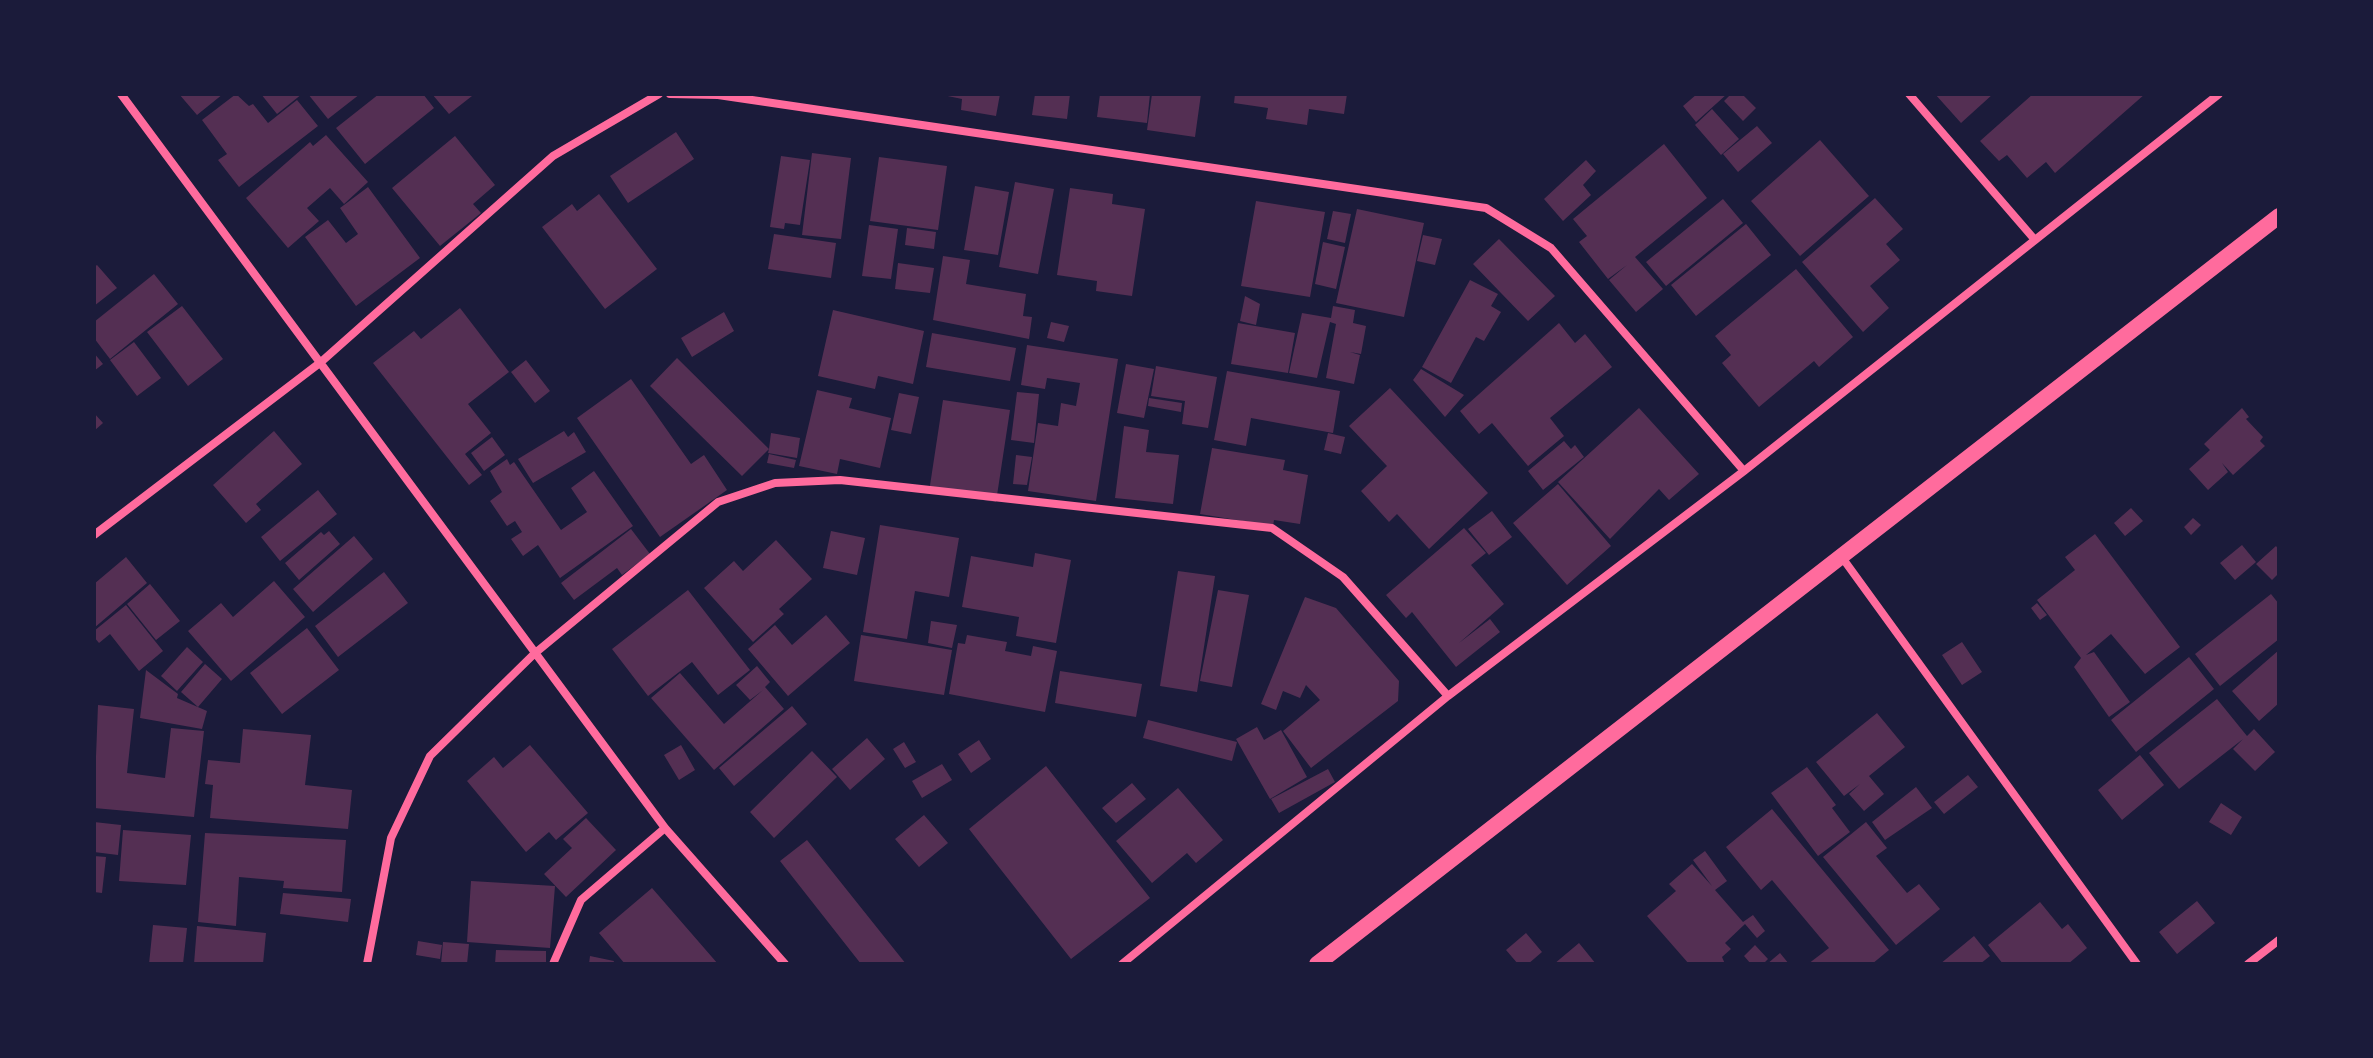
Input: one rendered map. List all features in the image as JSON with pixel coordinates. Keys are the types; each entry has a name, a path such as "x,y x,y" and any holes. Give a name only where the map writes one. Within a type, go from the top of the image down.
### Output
{"main road":[{"path":"1317,964 2279,216"}],"street":[{"path":"121,94 665,828 785,964"},
{"path":"94,535 321,362 553,156 659,94"},
{"path":"670,94 718,95 1486,208 1551,248 1744,471"},
{"path":"1909,94 2035,240"},
{"path":"1122,964 1448,696 1744,471 2219,94"},
{"path":"367,964 391,838 430,756 534,654 718,502 775,483 840,480 1272,528 1343,577 1448,696"},
{"path":"1841,556 2137,964"},
{"path":"553,964 581,900 665,828"},
{"path":"2248,964 2279,940"}],"building":[{"path":"179,94 223,94 197,115"},
{"path":"236,94 249,106 253,104 268,123 297,100 318,126 239,187 218,160 227,154 202,120"},
{"path":"261,94 302,94 277,114"},
{"path":"308,94 360,94 328,119"},
{"path":"379,94 423,94 434,108 365,164 336,128"},
{"path":"432,94 470,94 472,96 449,114"},
{"path":"938,94 1000,94 996,116 961,110 962,99"},
{"path":"1035,94 1070,94 1067,119 1032,115"},
{"path":"1100,94 1150,94 1147,123 1097,117"},
{"path":"1152,94 1201,94 1195,137 1147,130"},
{"path":"1235,94 1347,94 1344,114 1309,109 1307,125 1266,119 1268,108 1234,103"},
{"path":"1697,94 1727,94 1696,122 1683,106"},
{"path":"1731,94 1742,94 1756,108 1743,121 1724,101"},
{"path":"1935,94 1993,94 1961,123"},
{"path":"2033,94 2145,94 2055,173 2046,162 2027,178 2007,155 1999,161 1980,141"},
{"path":"1712,109 1739,139 1721,155 1695,125"},
{"path":"1757,126 1772,143 1738,172 1723,154"},
{"path":"676,132 694,159 628,203 610,176"},
{"path":"326,135 368,182 344,204 330,188 307,208 319,221 288,248 246,198 310,142 313,146"},
{"path":"455,136 495,185 473,204 481,213 440,246 392,188"},
{"path":"1820,140 1869,196 1800,256 1751,201"},
{"path":"1664,144 1707,198 1635,257 1663,289 1636,312 1609,280 1627,265 1608,279 1579,242 1587,236 1573,219"},
{"path":"812,153 851,158 841,239 802,235"},
{"path":"781,156 810,160 800,225 785,223 784,229 770,227"},
{"path":"879,157 947,166 938,230 870,221"},
{"path":"1586,160 1596,171 1583,185 1591,195 1563,221 1544,199"},
{"path":"1015,182 1054,189 1038,274 999,267"},
{"path":"975,186 1009,192 998,255 964,250"},
{"path":"368,187 420,258 356,306 305,237 328,220 346,243 358,234 340,208"},
{"path":"1070,188 1113,194 1112,204 1145,209 1132,296 1096,291 1097,281 1057,275"},
{"path":"599,194 657,269 605,309 542,227 572,204 577,211"},
{"path":"1875,198 1903,229 1886,244 1900,260 1870,286 1889,308 1863,332 1802,262"},
{"path":"1723,199 1743,223 1666,286 1646,262"},
{"path":"1256,201 1325,212 1310,297 1241,286"},
{"path":"1357,209 1424,223 1404,317 1336,303"},
{"path":"1333,211 1351,214 1345,243 1327,239"},
{"path":"1746,224 1771,255 1696,316 1671,285"},
{"path":"869,225 898,229 891,279 862,276"},
{"path":"907,228 936,232 934,249 905,245"},
{"path":"774,234 836,243 831,278 768,269"},
{"path":"1423,235 1442,239 1435,265 1417,261"},
{"path":"1499,239 1555,296 1528,321 1473,264"},
{"path":"1323,242 1345,247 1336,289 1315,284"},
{"path":"943,256 970,260 966,284 1026,294 1023,316 1032,317 1029,339 933,320"},
{"path":"898,263 934,268 930,293 895,289"},
{"path":"97,265 117,288 94,306 94,267"},
{"path":"1796,269 1853,337 1819,367 1814,361 1759,407 1722,363 1731,355 1715,336"},
{"path":"154,274 178,304 110,359 94,338 94,322"},
{"path":"1470,280 1498,294 1491,306 1501,312 1484,341 1476,337 1451,383 1422,367"},
{"path":"1245,296 1260,304 1256,325 1240,321"},
{"path":"182,306 223,359 188,386 147,332"},
{"path":"1333,306 1355,310 1353,323 1366,326 1361,354 1350,352 1360,355 1354,384 1326,378 1336,324 1330,322 1317,378 1289,373 1302,313 1331,318"},
{"path":"460,308 509,372 468,404 491,433 465,454 482,475 469,485 373,363 414,331 421,339"},
{"path":"833,310 924,331 913,384 878,376 875,389 818,376"},
{"path":"724,312 734,331 692,357 681,338"},
{"path":"1051,322 1069,326 1064,342 1047,338"},
{"path":"1238,323 1295,333 1288,373 1231,364"},
{"path":"1559,323 1575,343 1585,334 1612,367 1550,418 1564,436 1528,466 1492,423 1479,434 1460,411"},
{"path":"932,333 1016,348 1010,381 926,367"},
{"path":"134,342 161,378 137,396 110,360"},
{"path":"1027,345 1118,359 1096,501 1028,491 1038,423 1058,426 1061,403 1076,406 1080,383 1047,378 1045,389 1021,385"},
{"path":"94,353 103,364 94,371"},
{"path":"677,358 769,449 742,476 650,386"},
{"path":"526,360 550,391 535,403 511,372"},
{"path":"1126,364 1154,369 1144,418 1117,413"},
{"path":"1156,366 1217,377 1208,428 1182,424 1185,401 1151,396"},
{"path":"1421,369 1464,395 1445,417 1413,380"},
{"path":"1227,371 1340,391 1333,433 1251,418 1246,446 1214,440"},
{"path":"631,379 691,464 704,455 727,490 660,537 577,418"},
{"path":"1390,388 1488,493 1429,549 1397,514 1389,522 1361,491 1387,466 1349,426"},
{"path":"817,390 852,398 849,408 891,418 880,468 840,459 837,474 799,466"},
{"path":"1017,392 1039,394 1034,443 1011,440"},
{"path":"899,393 919,397 911,434 891,430"},
{"path":"1149,398 1182,403 1181,412 1148,406"},
{"path":"943,400 1010,410 996,502 929,492"},
{"path":"1639,408 1699,474 1669,500 1659,489 1610,539 1558,482"},
{"path":"2242,408 2249,417 2246,419 2263,437 2260,441 2265,446 2233,475 2222,463 2228,472 2208,490 2189,469 2210,450 2204,444"},
{"path":"94,413 103,423 94,431"},
{"path":"1124,426 1149,430 1146,452 1179,455 1173,504 1115,498"},
{"path":"274,431 302,464 256,504 261,510 246,523 213,485"},
{"path":"564,431 568,437 574,432 586,452 533,483 518,459"},
{"path":"771,433 800,438 797,458 768,453"},
{"path":"1328,433 1345,437 1341,454 1324,450"},
{"path":"492,437 505,455 484,471 471,453"},
{"path":"1564,441 1571,449 1575,445 1584,457 1543,490 1528,471"},
{"path":"1212,448 1285,460 1283,470 1308,475 1300,524 1274,520 1273,526 1200,514"},
{"path":"769,454 796,460 794,468 767,463"},
{"path":"1016,455 1032,457 1027,485 1013,484"},
{"path":"507,459 510,465 514,462 561,530 587,512 571,488 594,471 633,526 560,578 538,545 523,556 511,539 522,532 515,521 507,526 490,501 502,492 490,471"},
{"path":"1558,484 1611,546 1567,585 1513,523"},
{"path":"318,490 337,514 280,561 261,537"},
{"path":"2131,508 2143,521 2125,536 2114,523"},
{"path":"1492,511 1512,537 1489,555 1468,529"},
{"path":"2193,518 2201,525 2191,535 2184,527"},
{"path":"880,525 959,538 949,597 915,591 907,639 863,632"},
{"path":"1464,528 1486,553 1471,565 1504,604 1459,643 1490,619 1500,632 1456,667 1412,612 1406,618 1386,595"},
{"path":"631,529 650,554 622,575 617,568 574,600 561,583"},
{"path":"329,531 340,544 299,580 285,563 321,532 324,535"},
{"path":"831,531 865,538 857,575 823,568"},
{"path":"2095,534 2180,647 2145,674 2111,634 2086,655 2094,652 2130,702 2109,717 2074,667 2081,658 2037,600 2075,570 2065,557"},
{"path":"354,536 373,559 313,612 293,589"},
{"path":"776,540 812,579 779,609 784,614 753,642 704,588 734,561 743,571"},
{"path":"2242,545 2256,562 2235,580 2220,563"},
{"path":"2276,546 2279,550 2279,573 2272,580 2256,564"},
{"path":"1035,553 1071,560 1056,643 1016,636 1019,617 962,607 971,556 1033,567"},
{"path":"126,557 147,583 94,628 94,584"},
{"path":"1178,571 1215,576 1197,692 1160,686"},
{"path":"384,572 408,603 338,657 315,626"},
{"path":"274,581 305,617 231,681 188,631 221,603 233,617"},
{"path":"150,584 180,621 156,640 127,604"},
{"path":"688,590 750,670 718,695 692,662 648,696 612,649"},
{"path":"1218,590 1249,595 1232,687 1200,681"},
{"path":"2271,594 2279,604 2279,639 2220,686 2195,654"},
{"path":"1305,597 1336,608 1399,681 1398,701 1311,768 1283,731 1320,700 1306,685 1300,698 1283,691 1276,710 1261,704"},
{"path":"2037,603 2047,615 2040,620 2031,608"},
{"path":"126,605 163,651 139,671 110,634 99,643 94,637 94,631"},
{"path":"826,615 850,643 788,696 748,649 775,625 792,645"},
{"path":"931,621 957,625 952,648 928,643"},
{"path":"307,628 339,670 282,714 250,673"},
{"path":"861,635 952,650 944,695 854,681"},
{"path":"967,635 1007,642 1005,651 1031,656 1033,646 1057,651 1045,712 949,694 958,643 965,644"},
{"path":"1962,642 1982,672 1962,685 1942,655"},
{"path":"187,647 203,662 177,691 161,676"},
{"path":"2279,650 2279,703 2259,721 2232,691"},
{"path":"2189,657 2214,689 2136,752 2111,720"},
{"path":"205,664 222,679 198,707 181,692"},
{"path":"757,666 770,682 765,687 784,709 714,770 651,698 680,673 724,724 763,690 750,700 736,685"},
{"path":"146,670 178,694 177,698 207,711 202,729 140,718"},
{"path":"1060,671 1142,684 1136,717 1055,703"},
{"path":"2217,699 2247,736 2254,729 2275,752 2255,771 2233,749 2243,739 2179,789 2149,753"},
{"path":"98,705 134,709 127,773 165,778 171,728 204,731 194,817 94,808"},
{"path":"792,706 807,724 734,786 719,768"},
{"path":"1877,713 1905,747 1869,776 1884,794 1864,811 1849,794 1860,784 1844,796 1816,762"},
{"path":"1148,720 1237,742 1232,761 1143,738"},
{"path":"1257,727 1264,740 1281,730 1307,777 1270,799 1236,739"},
{"path":"243,729 311,735 305,785 352,790 348,829 210,818 213,785 205,784 208,760 240,763"},
{"path":"867,738 885,759 850,790 832,769"},
{"path":"979,740 991,759 971,773 958,754"},
{"path":"904,742 916,762 905,768 893,749"},
{"path":"530,745 588,813 556,840 549,832 526,852 467,781 494,757 503,768"},
{"path":"681,745 695,770 679,780 664,755"},
{"path":"812,751 837,777 774,838 750,812"},
{"path":"2140,755 2164,785 2122,820 2098,790"},
{"path":"942,764 952,780 922,798 912,781"},
{"path":"1046,766 1150,898 1071,959 969,829"},
{"path":"1807,767 1836,805 1832,808 1850,832 1818,856 1771,793"},
{"path":"1328,769 1335,782 1279,813 1271,799"},
{"path":"1968,775 1978,787 1944,814 1934,802"},
{"path":"1132,783 1146,799 1116,823 1102,808"},
{"path":"1916,787 1932,808 1885,840 1872,822"},
{"path":"1178,788 1223,840 1196,863 1187,853 1152,883 1116,841"},
{"path":"2221,803 2242,817 2231,835 2209,822"},
{"path":"1772,809 1889,950 1872,964 1808,964 1829,948 1772,880 1761,890 1726,847"},
{"path":"924,815 948,843 919,867 895,839"},
{"path":"586,818 616,850 566,897 544,874 572,848 563,839"},
{"path":"94,822 121,825 118,855 94,852"},
{"path":"1866,822 1887,848 1876,856 1907,893 1919,884 1940,909 1896,945 1823,857"},
{"path":"123,830 191,835 186,885 119,881"},
{"path":"205,833 346,840 342,892 283,888 284,881 239,877 236,926 198,922"},
{"path":"807,840 906,964 861,964 780,861"},
{"path":"1705,851 1727,881 1715,890 1743,922 1753,915 1765,931 1757,938 1745,924 1725,943 1731,949 1722,957 1725,964 1689,964 1647,916 1676,891 1669,884 1692,864 1712,886 1693,860"},
{"path":"94,856 106,857 102,893 94,892"},
{"path":"471,881 555,886 550,948 467,942"},
{"path":"652,888 718,964 625,964 599,933"},
{"path":"283,893 351,899 348,922 280,914"},
{"path":"2197,901 2215,923 2177,954 2159,932"},
{"path":"2040,902 2062,929 2068,924 2087,948 2068,964 2003,964 1988,945"},
{"path":"153,925 187,928 183,964 149,964"},
{"path":"197,926 266,933 263,964 194,964"},
{"path":"1526,933 1542,952 1528,964 1518,964 1506,950"},
{"path":"1974,936 1990,956 1980,964 1940,964"},
{"path":"418,941 442,945 440,959 416,955"},
{"path":"443,942 469,944 467,964 441,964"},
{"path":"1579,943 1596,964 1554,964"},
{"path":"1755,945 1768,959 1763,964 1751,964 1744,956"},
{"path":"496,950 546,951 546,964 495,964"},
{"path":"1780,953 1789,964 1767,964"},
{"path":"590,956 614,961 613,964 589,964"}]}
